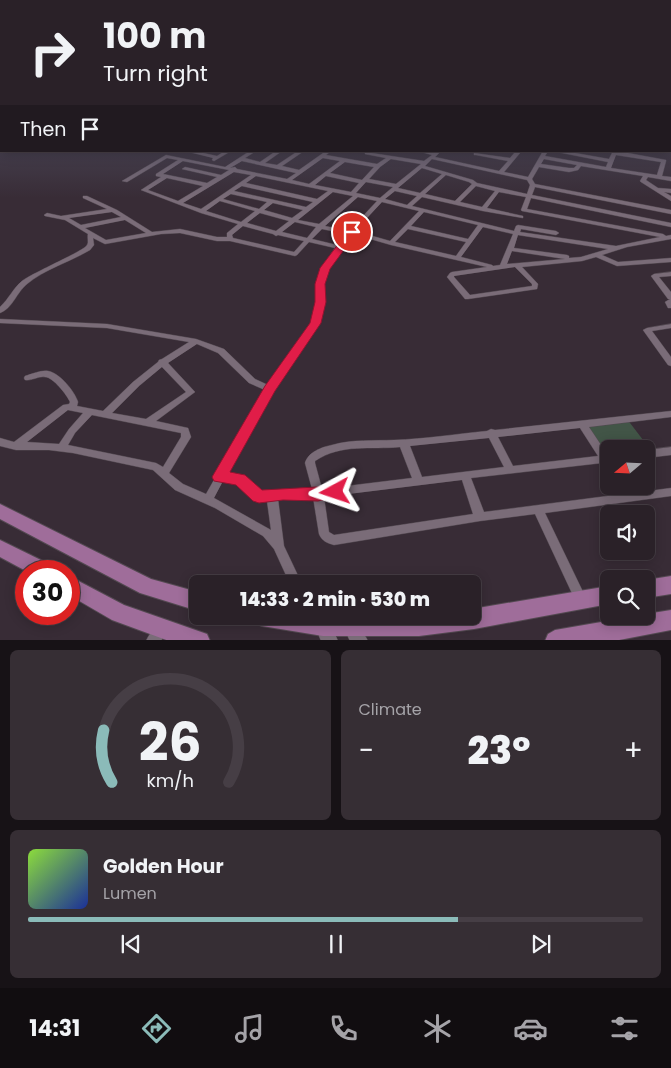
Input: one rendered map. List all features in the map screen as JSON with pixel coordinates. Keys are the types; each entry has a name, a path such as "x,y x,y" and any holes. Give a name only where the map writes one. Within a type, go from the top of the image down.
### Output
{"main road":[{"path":"0,511 147,587 189,599"},
{"path":"0,548 23,560"},
{"path":"655,588 671,585"},
{"path":"80,591 157,635 200,640"},
{"path":"322,627 355,633 520,612 600,597"},
{"path":"555,640 671,620"}],"street":[{"path":"191,152 218,158"},
{"path":"208,164 227,152"},
{"path":"226,168 252,152"},
{"path":"260,164 278,152"},
{"path":"278,167 299,152"},
{"path":"288,181 328,152"},
{"path":"369,152 422,164 464,178 474,184 498,190 671,225"},
{"path":"466,165 477,152 511,160"},
{"path":"500,172 516,152"},
{"path":"560,152 611,161"},
{"path":"608,169 615,152 671,162"},
{"path":"208,500 270,389 315,323 320,302 319,295 322,276 340,247 381,200 435,154 466,165 500,172 531,182 671,212"},
{"path":"499,267 510,249 530,196 531,182 537,165 544,154 580,164 671,179"},
{"path":"125,181 164,156 354,194 490,227 626,245"},
{"path":"322,156 378,166"},
{"path":"47,215 63,218 105,242 151,234 182,232 214,240 230,239 295,254 354,194 378,166 390,157"},
{"path":"631,172 639,157"},
{"path":"183,159 158,174 208,185"},
{"path":"240,159 300,172"},
{"path":"311,185 344,160"},
{"path":"659,177 664,161"},
{"path":"198,162 144,190 178,203 276,234 340,247"},
{"path":"537,165 568,170 576,169 580,164"},
{"path":"185,169 222,177"},
{"path":"178,203 235,169"},
{"path":"408,207 423,196 446,173"},
{"path":"202,211 256,174"},
{"path":"325,174 396,188 423,196 521,217"},
{"path":"646,175 642,180 671,199"},
{"path":"241,184 316,201"},
{"path":"458,202 474,184"},
{"path":"658,189 671,191"},
{"path":"276,234 332,190"},
{"path":"483,208 498,190"},
{"path":"230,192 306,209"},
{"path":"85,197 114,210 151,234"},
{"path":"218,200 457,260 499,267"},
{"path":"230,239 229,234 271,202"},
{"path":"63,218 114,210"},
{"path":"524,210 671,237"},
{"path":"391,243 422,211"},
{"path":"490,227 500,212"},
{"path":"79,227 127,218"},
{"path":"643,232 646,220"},
{"path":"457,260 481,225"},
{"path":"407,226 469,241"},
{"path":"517,230 618,248"},
{"path":"0,311 13,300 19,287 28,280 88,249 91,245 90,235"},
{"path":"517,264 535,284 535,288 468,297 450,277 452,274 517,264 582,258 598,255 626,245 671,237"},
{"path":"510,249 582,258"},
{"path":"598,255 617,264 670,261"},
{"path":"671,274 654,276 671,297"},
{"path":"671,302 669,302 671,306"},
{"path":"0,321 107,326 196,341 221,351 252,381 270,389"},
{"path":"671,326 647,330 671,363"},
{"path":"104,415 130,386 162,362 196,341"},
{"path":"147,423 191,392 162,362"},
{"path":"28,378 46,374 51,375 72,393 74,402 72,407"},
{"path":"16,446 62,410 72,407 89,412 185,430 187,433 164,473"},
{"path":"62,447 72,431 89,412"},
{"path":"671,414 491,432 404,444 356,444 316,454 310,463 318,494 324,534 330,539 671,492"},
{"path":"582,424 600,451"},
{"path":"491,432 510,469"},
{"path":"0,442 16,446 62,447 100,453 156,467 164,473 169,481 178,487 208,500 267,533 278,546 292,575"},
{"path":"404,444 418,480"},
{"path":"655,453 671,451"},
{"path":"220,477 240,480 259,496 272,496 283,493 318,494 510,469 600,462"},
{"path":"465,475 480,517"},
{"path":"272,496 278,546"},
{"path":"539,510 581,600"}],"green space":[{"path":"627,419 643,440 600,440 600,447 582,424"}],"route":[{"path":"335,492 318,494 283,493 272,496 259,496 252,493 244,482 240,480 220,477 238,442 290,356 315,323 320,302 320,284 325,268 352,232"}]}
